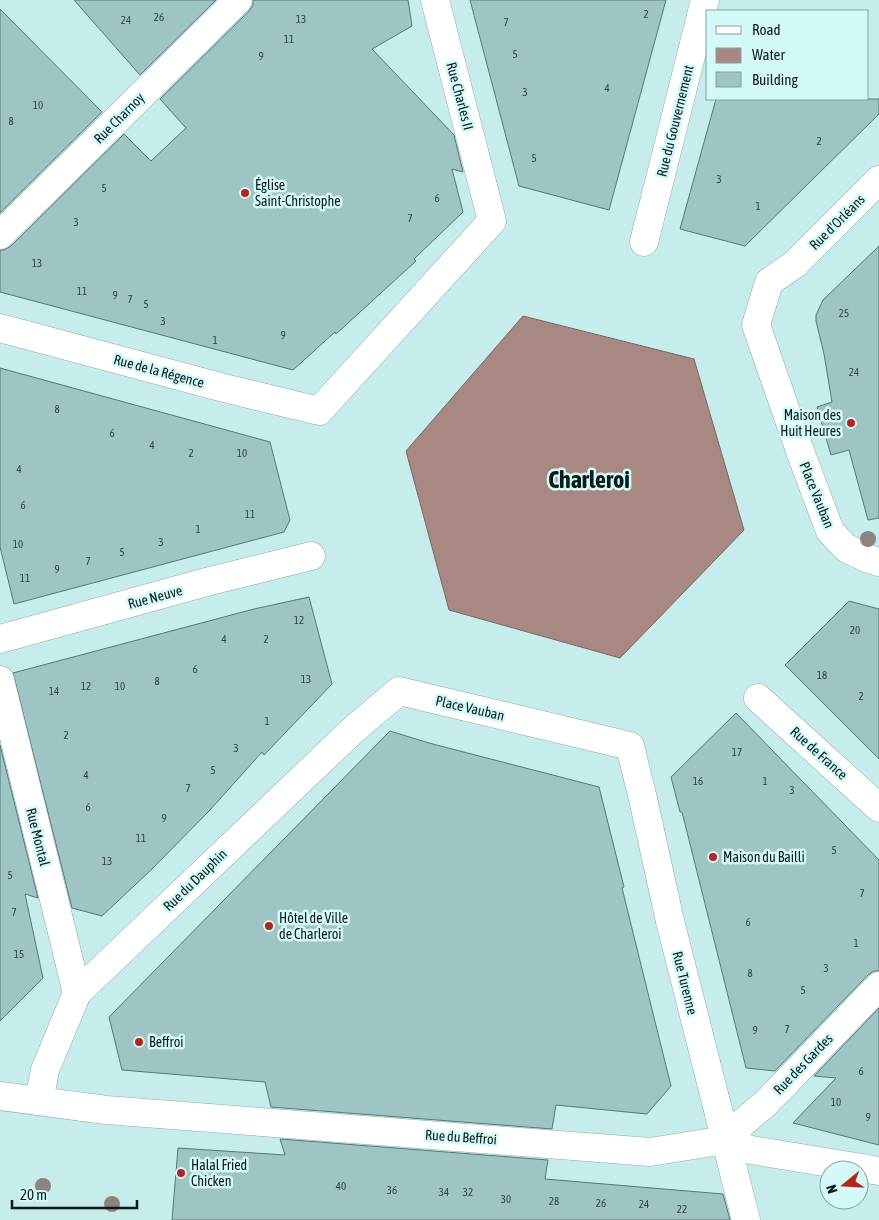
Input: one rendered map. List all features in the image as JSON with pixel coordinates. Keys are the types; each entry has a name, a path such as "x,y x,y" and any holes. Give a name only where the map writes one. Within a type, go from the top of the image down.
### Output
{"street":[{"name":"Rue Charnoy","path":"0,235 238,0"},
{"name":"Rue Charles II","path":"319,412 492,221 435,0"},
{"name":"Rue du Gouvernement","path":"644,242 706,0"},
{"name":"Rue d'Orléans","path":"756,325 769,282 795,264 879,180"},
{"name":"Place Vauban","path":"756,325 830,531 846,548 879,562"},
{"name":"Rue de la Régence","path":"0,328 319,412"},
{"name":"Rue Neuve","path":"0,640 210,581 311,556"},
{"name":"Rue Montal","path":"0,680 77,993"},
{"name":"Place Vauban","path":"399,691 630,746"},
{"name":"Rue du Dauphin","path":"39,1100 44,1070 77,993 352,731 399,691"},
{"name":"Rue de France","path":"758,698 879,808"},
{"name":"Rue Turenne","path":"630,746 670,921 746,1220"},
{"name":"Rue des Gardes","path":"725,1140 766,1103 879,986"},
{"name":"Rue du Beffroi","path":"0,1096 106,1110 650,1152 725,1140"},
{"path":"725,1140 751,1150 879,1171"}],"water":[{"path":"523,316 694,359 744,530 620,658 449,610 406,451"}],"building":[{"path":"74,0 216,0 140,75"},
{"path":"253,0 408,0 412,26 372,49 454,135 463,172 452,169 463,212 414,259 416,261 336,334 335,332 293,370 0,292 0,250 11,246 124,134 151,161 186,128 160,99 249,11 253,5"},
{"path":"470,0 666,0 609,210 519,186"},
{"path":"0,9 102,112 0,213"},
{"path":"879,99 879,114 745,246 680,229 716,100"},
{"path":"879,246 879,518 868,520 849,450 831,455 817,407 832,402 816,315 823,300"},
{"path":"0,368 270,442 290,520 284,532 14,604 0,547"},
{"path":"309,597 332,684 264,755 262,752 210,810 151,870 102,916 72,908 13,673 254,609"},
{"path":"849,601 879,609 879,759 785,665"},
{"path":"736,713 879,860 879,971 874,971 868,975 775,1071 746,1068 682,812 680,812 671,777"},
{"name":"Hôtel de Ville de Charleroi","path":"390,731 599,787 671,1086 647,1114 556,1105 552,1129 271,1107 265,1082 122,1070 109,1017"},
{"path":"0,745 38,898 25,894 43,978 0,1021"},
{"path":"879,1008 879,1145 793,1123 836,1078 814,1076"},
{"path":"280,1139 548,1160 545,1179 723,1194 730,1220 172,1220 178,1148 285,1155"}],"place":[{"name":"Église Saint-Christophe","path":"245,193"},
{"name":"Maison des Huit Heures","path":"851,423"},
{"name":"Maison du Bailli","path":"713,857"},
{"name":"Hôtel de Ville de Charleroi","path":"269,926"},
{"name":"Beffroi","path":"139,1042"},
{"name":"Halal Fried Chicken","path":"181,1173"}],"district":[{"name":"Charleroi","path":"589,479"}]}
